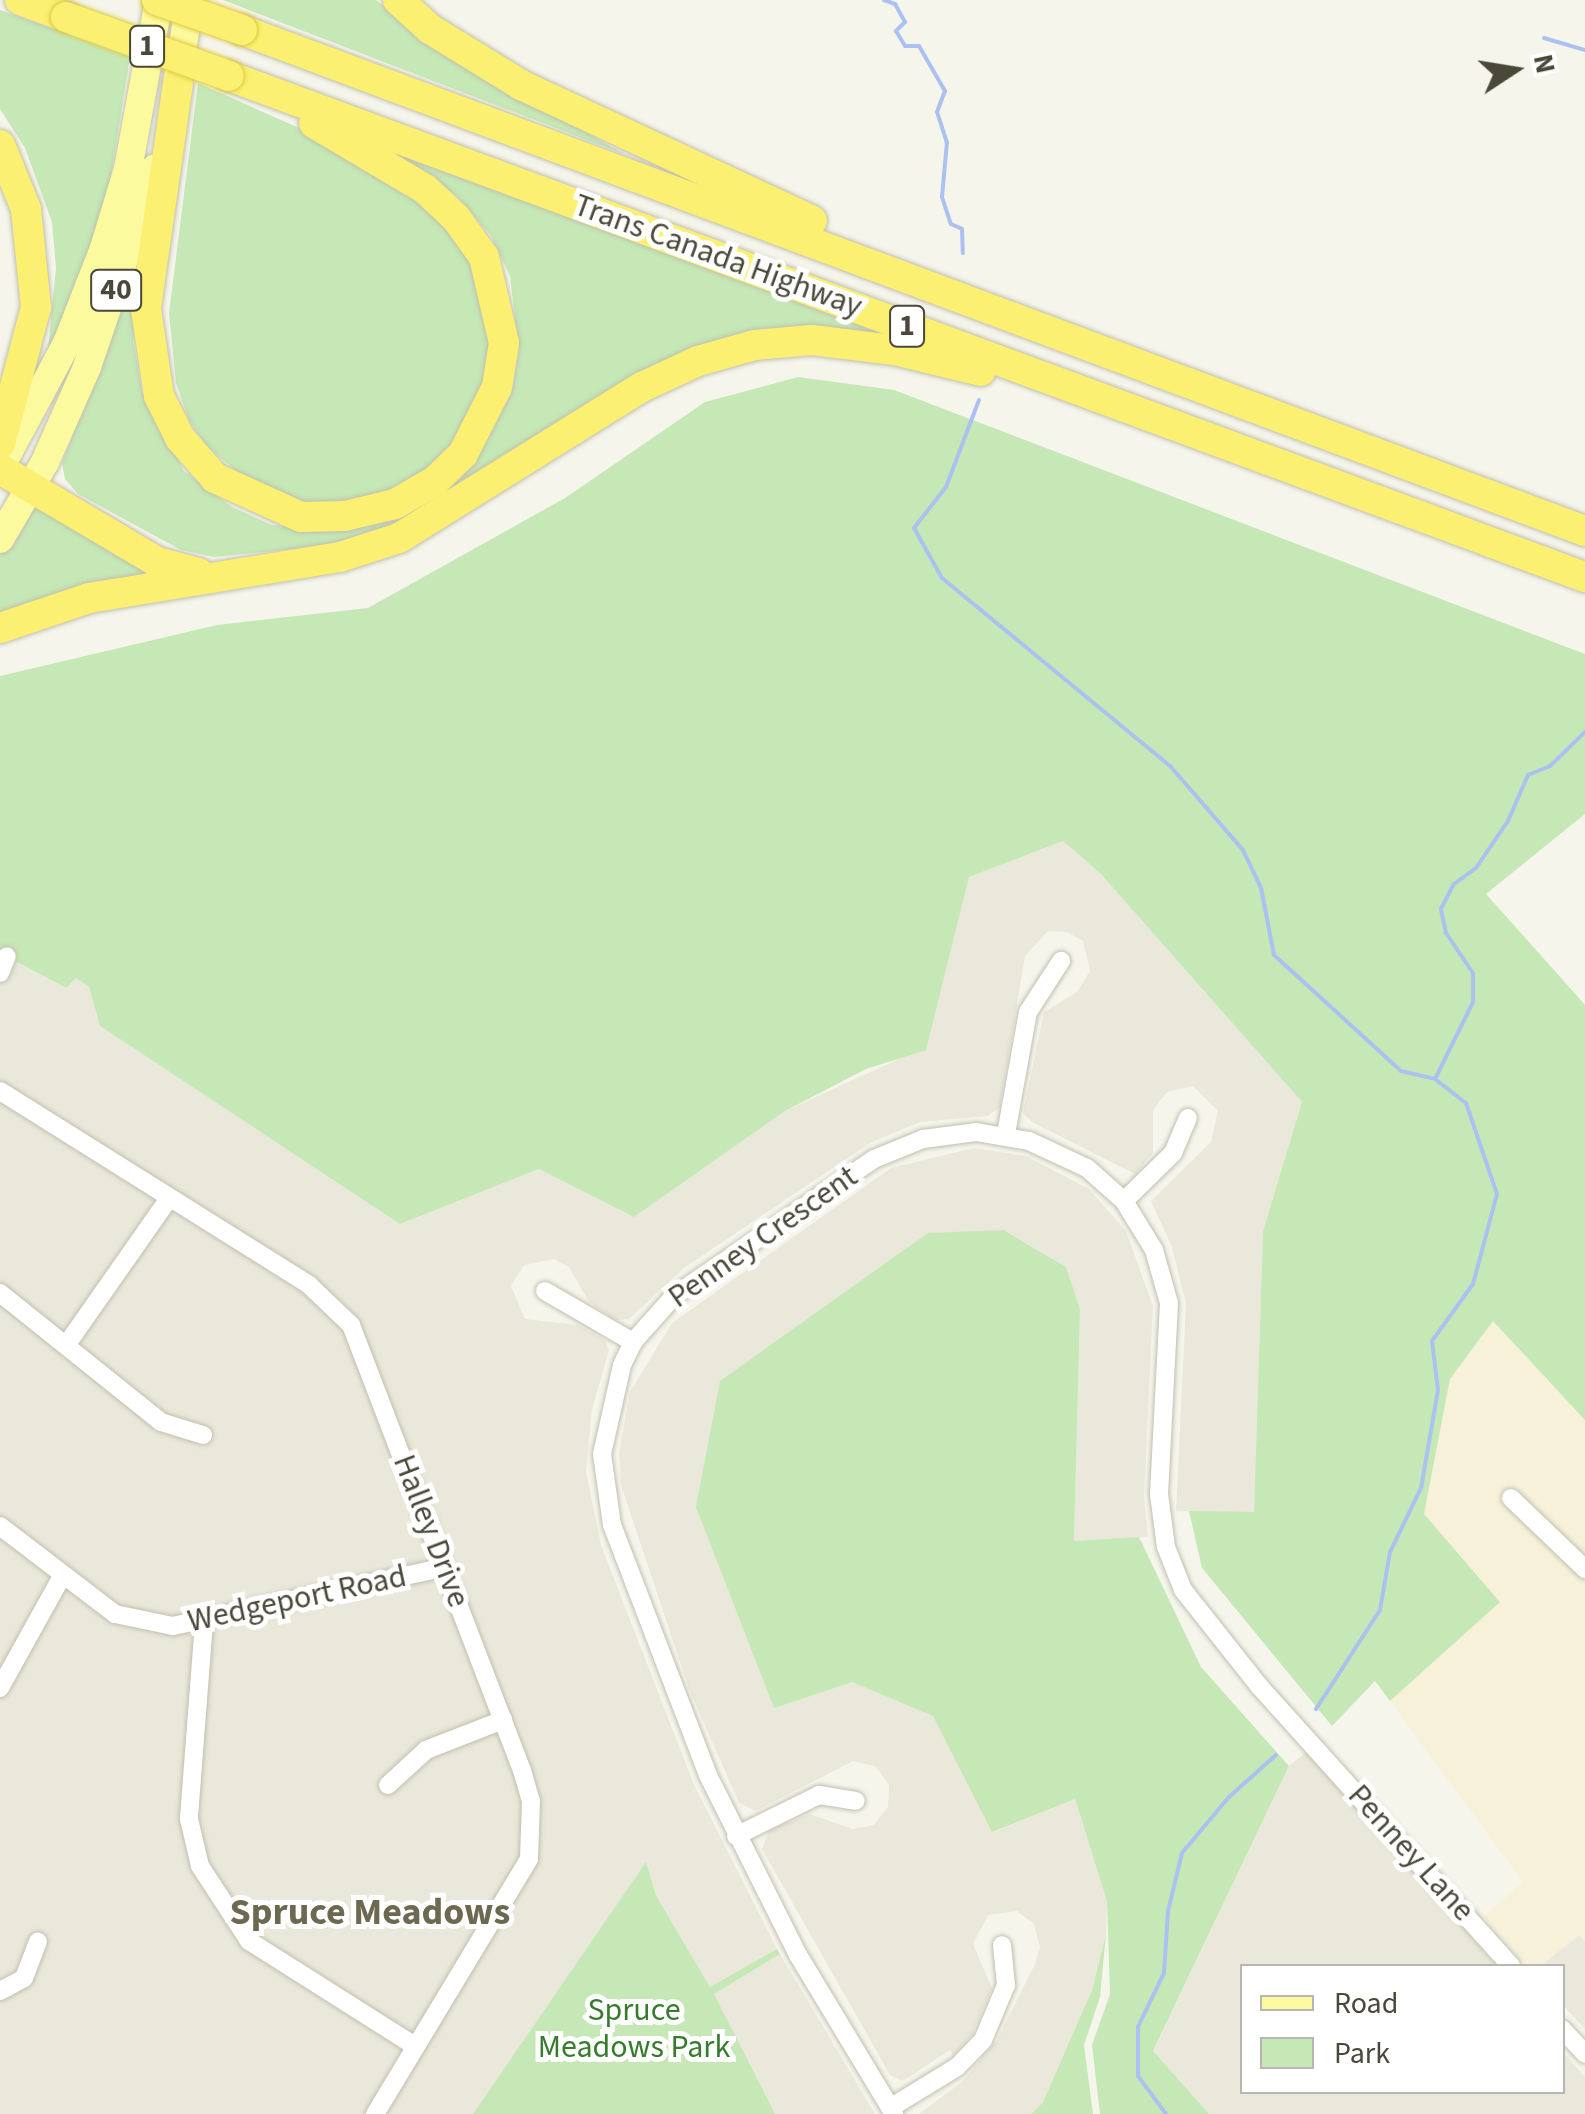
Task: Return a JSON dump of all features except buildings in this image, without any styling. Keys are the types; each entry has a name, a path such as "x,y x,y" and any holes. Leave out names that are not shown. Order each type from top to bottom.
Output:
{"highway":[{"name":"Trans Canada Highway","path":"20,0 1585,576"},
{"name":"Trans Canada Highway","path":"158,0 1585,532"},
{"path":"398,0 430,30 521,85 900,260 926,287"},
{"path":"178,83 146,309 148,354 166,410 215,478 258,503 301,517 346,516 395,504 435,482 463,454 497,387 504,342 484,257 425,189 228,76"},
{"path":"0,145 26,209 36,307 0,443"},
{"path":"0,628 88,598 340,557 398,538 642,387 698,361 756,345 812,340 894,350 1180,427"},
{"path":"0,469 182,573 245,573"}],"main road":[{"name":"40","path":"0,469 66,343 104,248 128,169 158,0"},
{"name":"40","path":"0,539 31,488 114,296 178,83 190,0"}],"street":[{"path":"1006,1134 1028,1012 1062,961"},
{"name":"Halley Drive","path":"0,1091 167,1201 309,1285 352,1326 503,1720 531,1801 529,1858 375,2114"},
{"path":"1124,1201 1173,1153 1188,1118"},
{"name":"Penney Crescent","path":"892,2111 798,1955 736,1836 666,1674 612,1525 602,1454 606,1415 633,1342 695,1279 874,1159 947,1134 1006,1134 1071,1159 1124,1201 1154,1250 1168,1303 1159,1494 1170,1558 1196,1612 1310,1741"},
{"path":"67,1344 167,1201"},
{"path":"545,1292 633,1342"},
{"path":"0,1293 161,1422 203,1434"},
{"path":"1511,1498 1585,1568"},
{"name":"Wedgeport Road","path":"0,1526 114,1614 173,1626 445,1566"},
{"path":"0,1688 62,1576"},
{"path":"204,1622 189,1802 200,1866 249,1941 414,2046"},
{"path":"388,1785 426,1750 503,1720"},
{"name":"Penney Lane","path":"1310,1741 1509,1964"},
{"path":"736,1836 819,1795 856,1801"},
{"path":"0,1991 24,1978 38,1942"},
{"path":"892,2111 957,2067 983,2040 1006,1985 1002,1945"},
{"path":"1565,2031 1585,2054"}],"shaded area":[{"path":"1063,841 1100,873 1302,1102 1263,1231 1254,1513 1176,1511 1186,1304 1172,1247 1151,1201 1211,1142 1218,1111 1193,1086 1167,1092 1153,1110 1153,1153 1135,1174 1032,1122 1023,1113 1044,1012 1077,992 1090,971 1083,941 1067,932 1048,931 1025,956 1000,1107 988,1116 920,1122 870,1143 684,1268 629,1319 616,1320 589,1302 569,1267 554,1259 524,1265 511,1286 525,1319 578,1325 605,1340 609,1350 592,1410 586,1471 601,1545 694,1785 777,1949 710,1987 656,1894 646,1863 473,2114 0,2114 0,953 65,988 76,978 89,987 100,1026 400,1224 539,1169 634,1217 785,1111 903,1057 969,877"},
{"path":"974,1148 1026,1156 1089,1189 1126,1231 1153,1306 1144,1496 1148,1537 1074,1541 1080,1310 852,1682 934,1716 993,1832 1075,1799 1107,1901 1106,1934 1092,1990 1043,2102 1031,2114 919,2114 963,2081 997,2040 1035,1964 1040,1947 1034,1924 1017,1911 988,1915 973,1944 992,1988 972,2035 953,2055 950,2050 903,2081 890,2075 762,1849 769,1830 810,1814 853,1829 874,1825 888,1807 889,1785 875,1766 853,1761 756,1811 739,1803 689,1689 621,1485 619,1452 630,1392 672,1323 891,1168"},
{"path":"1585,1255 1585,1941 1579,1935 1543,1964 1525,1964 1483,1917 1523,1882 1390,1701 1500,1602 1424,1514 1450,1379 1493,1321"},
{"path":"1306,1752 1495,1964 1240,1964 1240,2094 1565,2094 1565,2054 1585,2077 1585,2114 1209,2114 1153,2052 1289,1766"},
{"path":"1579,1935 1585,1941 1585,2029 1565,2007 1565,1964 1543,1964"},
{"path":"780,1954 875,2114 775,2114 764,2097 714,1994"}],"green space":[{"path":"223,0 376,0 432,45 626,155"},
{"path":"0,10 130,57 108,194 83,275 48,350 56,268 52,222 25,148 0,109"},
{"path":"198,83 371,160 460,234 494,308 489,374 458,437 408,488 343,505 304,503 250,483 206,445 189,420 176,383 169,313"},
{"path":"379,142 692,258 893,338 748,333 682,351 429,513 341,544 214,557 181,550 78,494 65,479 62,463 151,233 133,339 142,392 184,471 232,507 272,525 313,528 471,464 512,392 519,351 510,276 491,236 457,196"},
{"path":"798,377 894,390 1585,654 1585,814 1486,894 1585,1005 1585,1420 1493,1321 1450,1379 1424,1514 1500,1602 1390,1701 1375,1681 1332,1726 1202,1568 1189,1511 1254,1512 1263,1231 1302,1102 1100,873 1063,841 969,877 926,1050 866,1069 785,1111 634,1217 539,1169 400,1224 100,1026 89,987 76,978 66,988 0,953 0,676 217,625 368,608 565,498 705,402"},
{"path":"38,500 175,578 0,619 0,552"},
{"path":"1003,1230 1066,1267 1080,1310 1074,1541 1139,1537 1201,1667 1289,1766 1153,2051 1209,2114 1100,2114 1092,2045 1110,1994 1107,1901 1075,1799 992,1832 933,1716 852,1682 774,1708 696,1507 720,1381 928,1233"},
{"name":"Spruce Meadows Park","path":"646,1862 656,1895 710,1987 777,1949 780,1954 714,1994 775,2114 473,2114"},
{"path":"1106,1934 1100,1997 1084,2045 1093,2114 1031,2114 1043,2102 1092,1990"}],"waterway":[{"path":"884,0 895,4 905,22 896,31 905,46 919,46 945,91 937,112 947,142 942,197 951,224 962,229 963,253"},
{"path":"1544,38 1585,50"},
{"path":"979,400 946,487 914,528 942,578 1171,767 1243,850 1261,888 1274,955 1401,1071 1435,1079 1466,1103 1497,1194 1473,1284 1432,1341 1438,1390 1421,1488 1390,1552 1380,1610 1316,1709"},
{"path":"1435,1079 1473,1002 1473,973 1446,933 1441,909 1454,884 1476,868 1508,821 1528,775 1550,766 1585,732"},
{"path":"1166,2114 1138,2076 1138,2027 1164,1973 1168,1911 1182,1853 1229,1797 1276,1755"}],"district":[{"name":"Spruce Meadows","path":"370,1913"}]}
